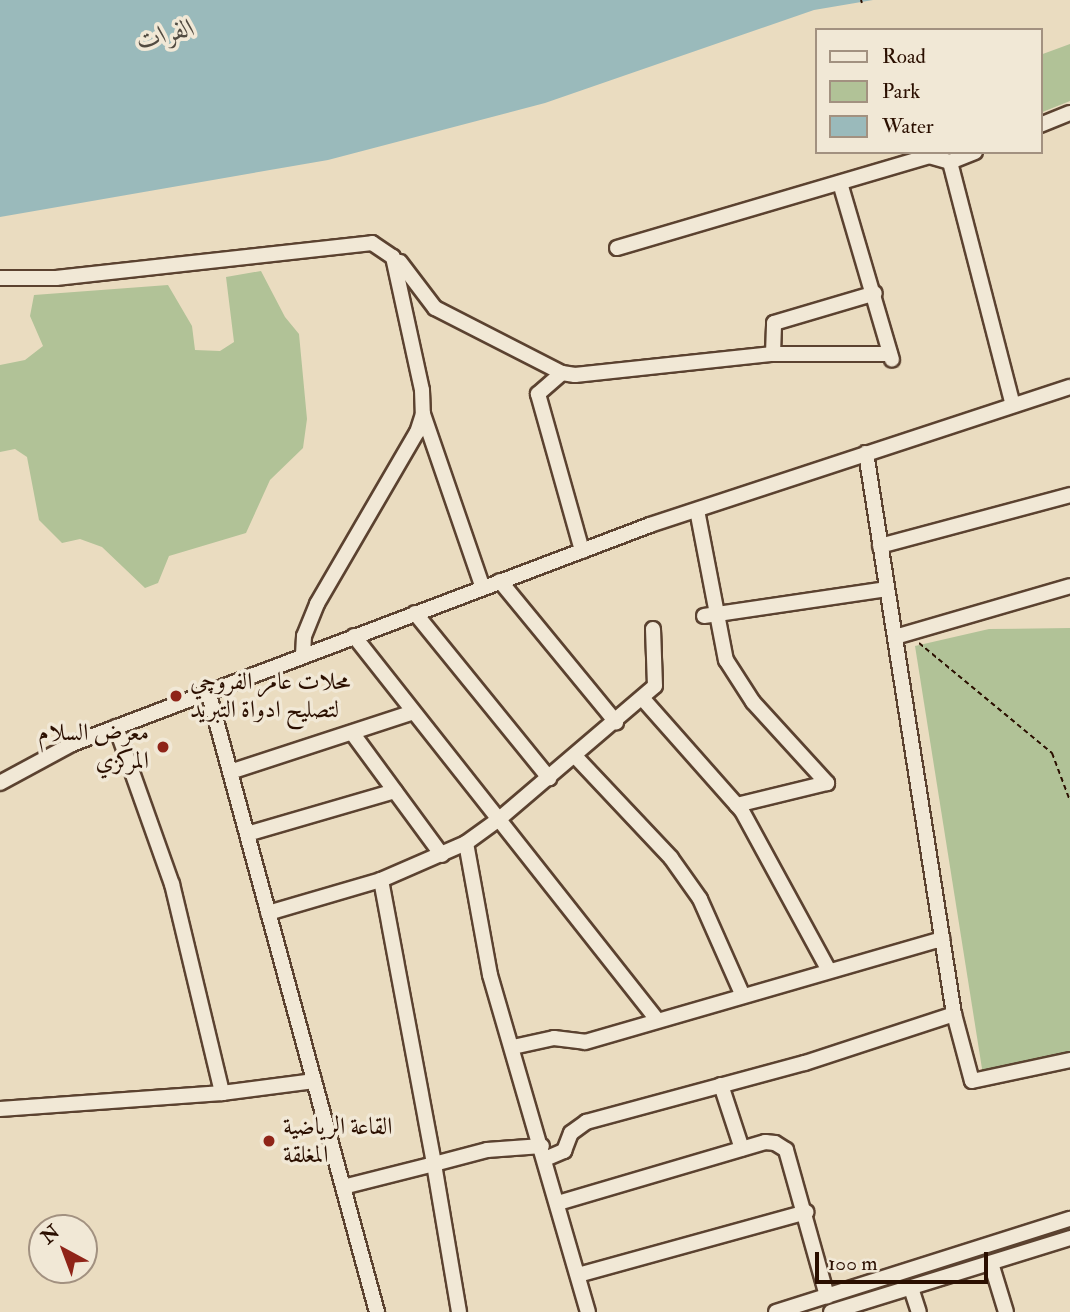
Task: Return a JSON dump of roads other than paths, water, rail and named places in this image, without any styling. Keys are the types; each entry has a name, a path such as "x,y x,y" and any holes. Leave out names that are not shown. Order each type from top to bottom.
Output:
{"street":[{"path":"1042,124 1070,113"},
{"path":"617,248 929,156 950,162 970,154"},
{"path":"950,162 1013,405"},
{"path":"0,278 56,278 372,243 393,257 435,308 562,373 773,354 891,357 875,293 840,183"},
{"path":"393,257 422,390 423,414 483,588"},
{"path":"773,354 774,323 875,293"},
{"path":"562,373 538,394 582,551"},
{"path":"0,783 72,744 500,581 697,510 1070,387"},
{"path":"303,655 304,636 317,604 417,432 423,414"},
{"path":"866,453 887,589 901,635 954,1014 972,1081 1070,1060"},
{"path":"880,546 1070,495"},
{"path":"697,510 711,615 726,660 753,702 827,783 737,805"},
{"path":"500,581 616,722"},
{"path":"901,635 1070,586"},
{"path":"711,615 887,589"},
{"path":"415,613 549,778"},
{"path":"268,913 381,880 466,843 498,820 655,686 653,629"},
{"path":"354,636 411,713 657,1020"},
{"path":"208,691 377,1312"},
{"path":"643,699 737,805 828,969"},
{"path":"230,772 411,713"},
{"path":"116,727 172,884 222,1093"},
{"path":"353,734 442,855"},
{"path":"575,756 671,858 700,899 743,996"},
{"path":"247,834 395,791"},
{"path":"466,843 490,975 544,1152 588,1312"},
{"path":"381,880 459,1312"},
{"path":"513,1047 554,1038 585,1042 828,969 942,939"},
{"path":"343,1187 486,1150 564,1151 571,1133 586,1122 805,1063 954,1014"},
{"path":"0,1109 222,1093 314,1081"},
{"path":"721,1084 742,1149"},
{"path":"558,1203 765,1142 786,1150 806,1212 827,1296"},
{"path":"578,1275 806,1212"},
{"path":"776,1312 1070,1219"},
{"path":"831,1312 1070,1238"},
{"path":"991,1263 1006,1312"},
{"path":"911,1288 919,1312"}],"water":[{"name":"الفرات","path":"0,0 873,0 814,10 545,103 328,160 0,217"}],"place":[{"name":"محلات عامر الفروچي لتصليح ادواة التبريد","path":"176,696"},
{"name":"معرض السلام المركزي","path":"163,747"},
{"name":"القاعة الرياضية المغلقة","path":"269,1141"}]}
